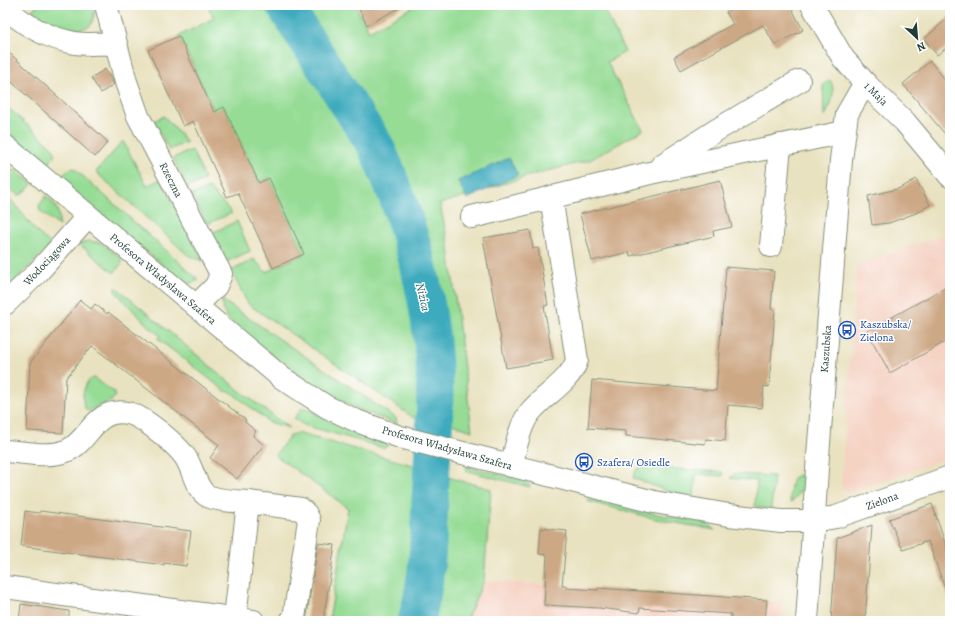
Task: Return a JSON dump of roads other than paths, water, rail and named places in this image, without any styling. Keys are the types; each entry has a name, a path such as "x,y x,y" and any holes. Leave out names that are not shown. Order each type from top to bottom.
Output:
{"street":[{"path":"5,5 12,14 40,31 74,43 115,44"},
{"name":"Rzeczna","path":"106,5 115,44 138,116 221,274 216,286 196,306"},
{"name":"1 Maja","path":"812,5 843,58 865,83 905,122 950,176"},
{"path":"650,173 715,131 800,81"},
{"name":"Kaszubska","path":"807,621 813,521 844,132 847,114 865,83"},
{"path":"715,131 718,146 730,154"},
{"path":"472,218 551,197 730,154 844,132"},
{"path":"771,246 780,145"},
{"name":"Profesora Władysława Szafera","path":"5,146 282,378 316,401 357,421 414,441 450,451 688,510 781,521 813,521"},
{"path":"511,466 524,424 530,412 570,373 577,360 551,197"},
{"name":"Wodociągowa","path":"5,304 38,272 88,216"},
{"path":"5,451 59,453 75,445 98,421 108,415 130,413 142,420 183,453 199,486 205,494 213,498 301,509 306,514 308,520 294,618 291,621"},
{"name":"Zielona","path":"813,521 836,518 950,477"},
{"path":"5,587 244,620 248,502"}],"water":[{"path":"509,158 518,175 467,199 458,181"}],"waterway":[{"name":"Nizica","path":"284,5 375,145 397,196 415,252 422,281 432,338 435,399 427,562 423,592 416,621"}],"place":[{"name":"Kaszubska/ Zielona","path":"847,330"},
{"name":"Szafera/ Osiedle","path":"584,462"}]}
